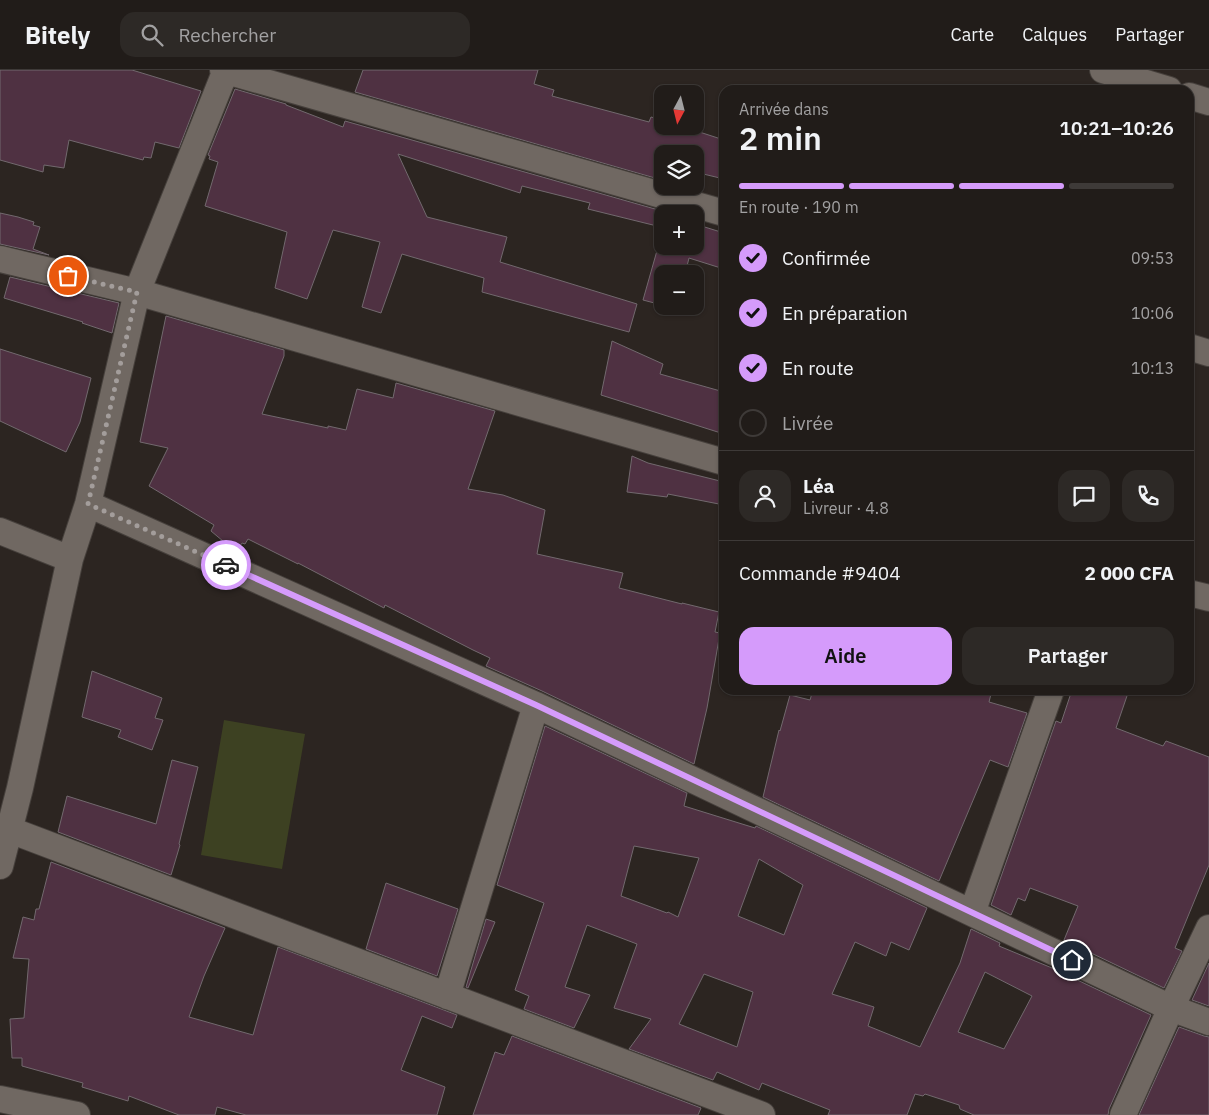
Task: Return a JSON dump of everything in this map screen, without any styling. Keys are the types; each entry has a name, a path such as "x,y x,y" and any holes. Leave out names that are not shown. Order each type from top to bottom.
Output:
{"street":[{"path":"0,866 10,830 10,785 70,559 88,504 137,292 225,70 719,213"},
{"path":"1103,70 1152,85"},
{"path":"1194,98 1209,102"},
{"path":"0,259 137,292 719,461"},
{"path":"1194,348 1209,353"},
{"path":"88,504 536,705 1171,1008 1209,1022"},
{"path":"0,531 70,559"},
{"path":"1194,594 1209,598"},
{"path":"972,913 1049,695"},
{"path":"447,996 536,705"},
{"path":"10,830 762,1115"},
{"path":"1123,1115 1209,928"},
{"path":"0,1099 77,1115"}],"green space":[{"path":"224,720 305,734 282,869 201,855"}],"building":[{"path":"0,70 132,70 201,91 179,148 155,142 151,158 144,157 143,160 69,140 64,168 44,165 43,172 0,160"},
{"path":"363,70 538,70 534,84 554,90 552,96 649,122 651,117 654,118 654,135 704,135 704,133 719,138 719,178 704,174 704,145 654,145 654,178 355,92"},
{"path":"235,89 286,104 343,127 345,121 654,209 654,225 588,209 590,203 522,186 520,193 398,154 427,217 507,237 500,262 637,304 629,332 482,292 484,278 402,254 381,313 362,307 380,242 333,230 307,299 275,288 287,232 205,206 218,162 209,159 210,156 208,155"},
{"path":"0,213 34,222 33,225 40,227 33,249 49,255 0,244"},
{"path":"704,227 719,231 719,267 689,258 687,265 654,265 654,303 643,300 656,255 704,255"},
{"path":"10,277 119,303 112,333 83,322 4,298"},
{"path":"166,316 284,350 284,356 262,414 346,430 357,389 393,398 396,383 495,411 468,489 503,495 545,510 537,554 623,573 619,588 719,612 715,632 719,633 719,639 707,708 694,764 486,666 490,658 385,605 384,608 248,539 245,544 242,543 236,552 211,531 214,525 149,486 168,448 140,442"},
{"path":"612,341 663,364 660,374 719,391 719,432 601,395"},
{"path":"0,349 91,378 80,422 66,452 0,421"},
{"path":"632,456 648,463 719,481 719,504 668,494 667,497 627,492"},
{"path":"92,671 162,698 155,718 163,720 152,750 118,737 121,730 82,717"},
{"path":"790,695 810,700 812,695 991,695 989,702 1027,713 1008,767 990,760 939,881 763,797 779,730"},
{"path":"1070,695 1127,695 1116,728 1163,746 1166,741 1209,757 1209,865 1175,948 1182,951 1164,988 1064,940 1078,906 1030,888 1025,901 1018,898 1011,915 991,905 1056,721 1061,723"},
{"path":"545,726 687,793 684,806 755,828 756,826 927,908 909,950 891,942 886,956 855,942 832,994 874,1007 868,1026 920,1047 960,963 971,929 1000,943 999,946 1052,968 1151,1015 1108,1115 974,1115 960,1109 959,1105 925,1094 923,1096 915,1094 907,1115 828,1115 830,1110 762,1083 759,1090 717,1072 713,1080 629,1049 651,1019 614,1008 637,944 587,925 565,987 590,995 574,1028 524,1009 529,996 515,990 544,903 497,885","holes":["634,846 699,858 678,917 621,896","759,859 803,885 784,935 738,916","985,972 1032,996 1004,1049 958,1032","704,974 753,992 737,1047 679,1024"]},
{"path":"172,760 198,767 171,875 58,832 67,796 156,824"},
{"path":"51,862 225,928 189,1017 253,1035 278,947 457,1015 452,1028 422,1016 401,1070 445,1087 437,1115 246,1115 217,1107 215,1115 179,1115 129,1096 128,1101 82,1087 83,1083 22,1066 22,1058 12,1058 10,1019 24,1018 29,959 13,958 23,917 34,920 36,909 39,909"},
{"path":"386,883 458,909 437,976 366,949"},
{"path":"486,919 495,922 468,988 466,987"},
{"path":"1209,963 1209,1006 1192,1000"},
{"path":"1179,1027 1209,1037 1209,1115 1139,1115"},
{"path":"512,1036 701,1108 698,1115 473,1115 495,1052 504,1055"}],"way so far":[{"path":"68,276 137,292 88,504 226,565"}],"route":[{"path":"226,565 536,705 1072,960"}]}
